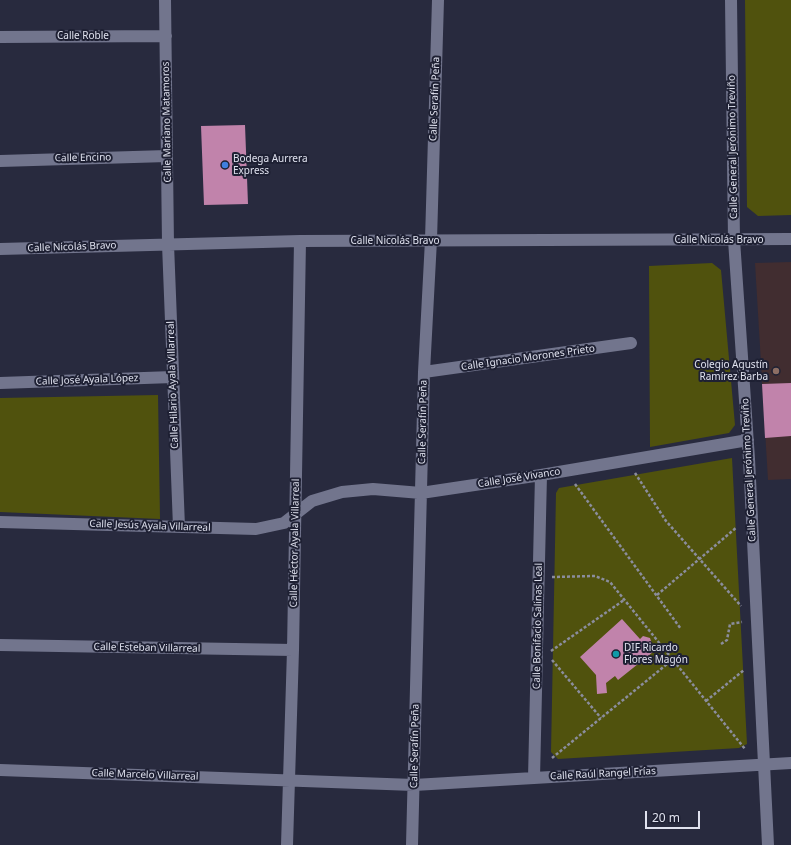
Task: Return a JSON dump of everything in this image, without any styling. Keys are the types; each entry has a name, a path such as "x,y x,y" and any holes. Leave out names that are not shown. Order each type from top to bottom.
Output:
{"street":[{"name":"Calle Mariano Matamoros","path":"165,0 168,244"},
{"name":"Calle Serafín Peña","path":"412,845 424,372 431,240 438,0"},
{"name":"Calle General Jerónimo Treviño","path":"731,0 734,240 748,440 768,845"},
{"name":"Calle Roble","path":"0,37 166,36"},
{"name":"Calle Encino","path":"0,161 167,156"},
{"name":"Calle Nicolás Bravo","path":"0,249 300,241 791,239"},
{"name":"Calle Héctor Ayala Villarreal","path":"287,845 290,781 296,515 300,241"},
{"name":"Calle Hilario Ayala Villarreal","path":"168,244 179,527"},
{"name":"Calle Ignacio Morones Prieto","path":"424,372 631,343"},
{"name":"Calle José Ayala López","path":"0,383 173,377"},
{"name":"Calle José Vivanco","path":"296,515 312,501 342,492 373,489 421,493 541,475 748,440"},
{"name":"Calle Bonifacio Salinas Leal","path":"534,778 541,475"},
{"name":"Calle Jesús Ayala Villarreal","path":"0,522 256,529 284,524 296,515"},
{"name":"Calle Esteban Villarreal","path":"0,645 293,650"},
{"name":"Calle Raúl Rangel Frías","path":"414,785 791,763"},
{"name":"Calle Marcelo Villarreal","path":"0,770 414,785"}],"path":[{"path":"635,473 666,521 741,606"},
{"path":"574,482 681,629"},
{"path":"657,595 737,527"},
{"path":"552,577 598,576 610,582 706,702 745,748"},
{"path":"551,651 624,600"},
{"path":"722,644 727,640 730,624 742,622"},
{"path":"551,658 601,718"},
{"path":"552,758 672,660"},
{"path":"706,702 744,670"}],"shaded area":[{"path":"745,0 791,0 791,215 758,216 747,207"},
{"name":"Colegio Agustín Ramírez Barba","path":"791,262 791,479 768,480 755,263"},
{"path":"712,263 721,270 735,425 729,433 650,447 649,266"},
{"path":"158,395 160,519 0,512 0,398"},
{"path":"732,458 747,744 739,748 558,759 551,752 556,493 559,488"}],"building":[{"name":"Bodega Aurrera Express","path":"245,125 248,204 204,205 201,126"},
{"path":"791,383 791,436 765,438 762,384"},
{"name":"DIF Ricardo Flores Magón","path":"622,619 640,639 643,636 650,638 652,644 649,648 653,652 618,680 615,676 606,683 607,693 597,694 596,675 580,657"}],"place":[{"name":"Bodega Aurrera Express","path":"225,165"},
{"name":"Colegio Agustín Ramírez Barba","path":"776,371"},
{"name":"DIF Ricardo Flores Magón","path":"616,654"}]}
